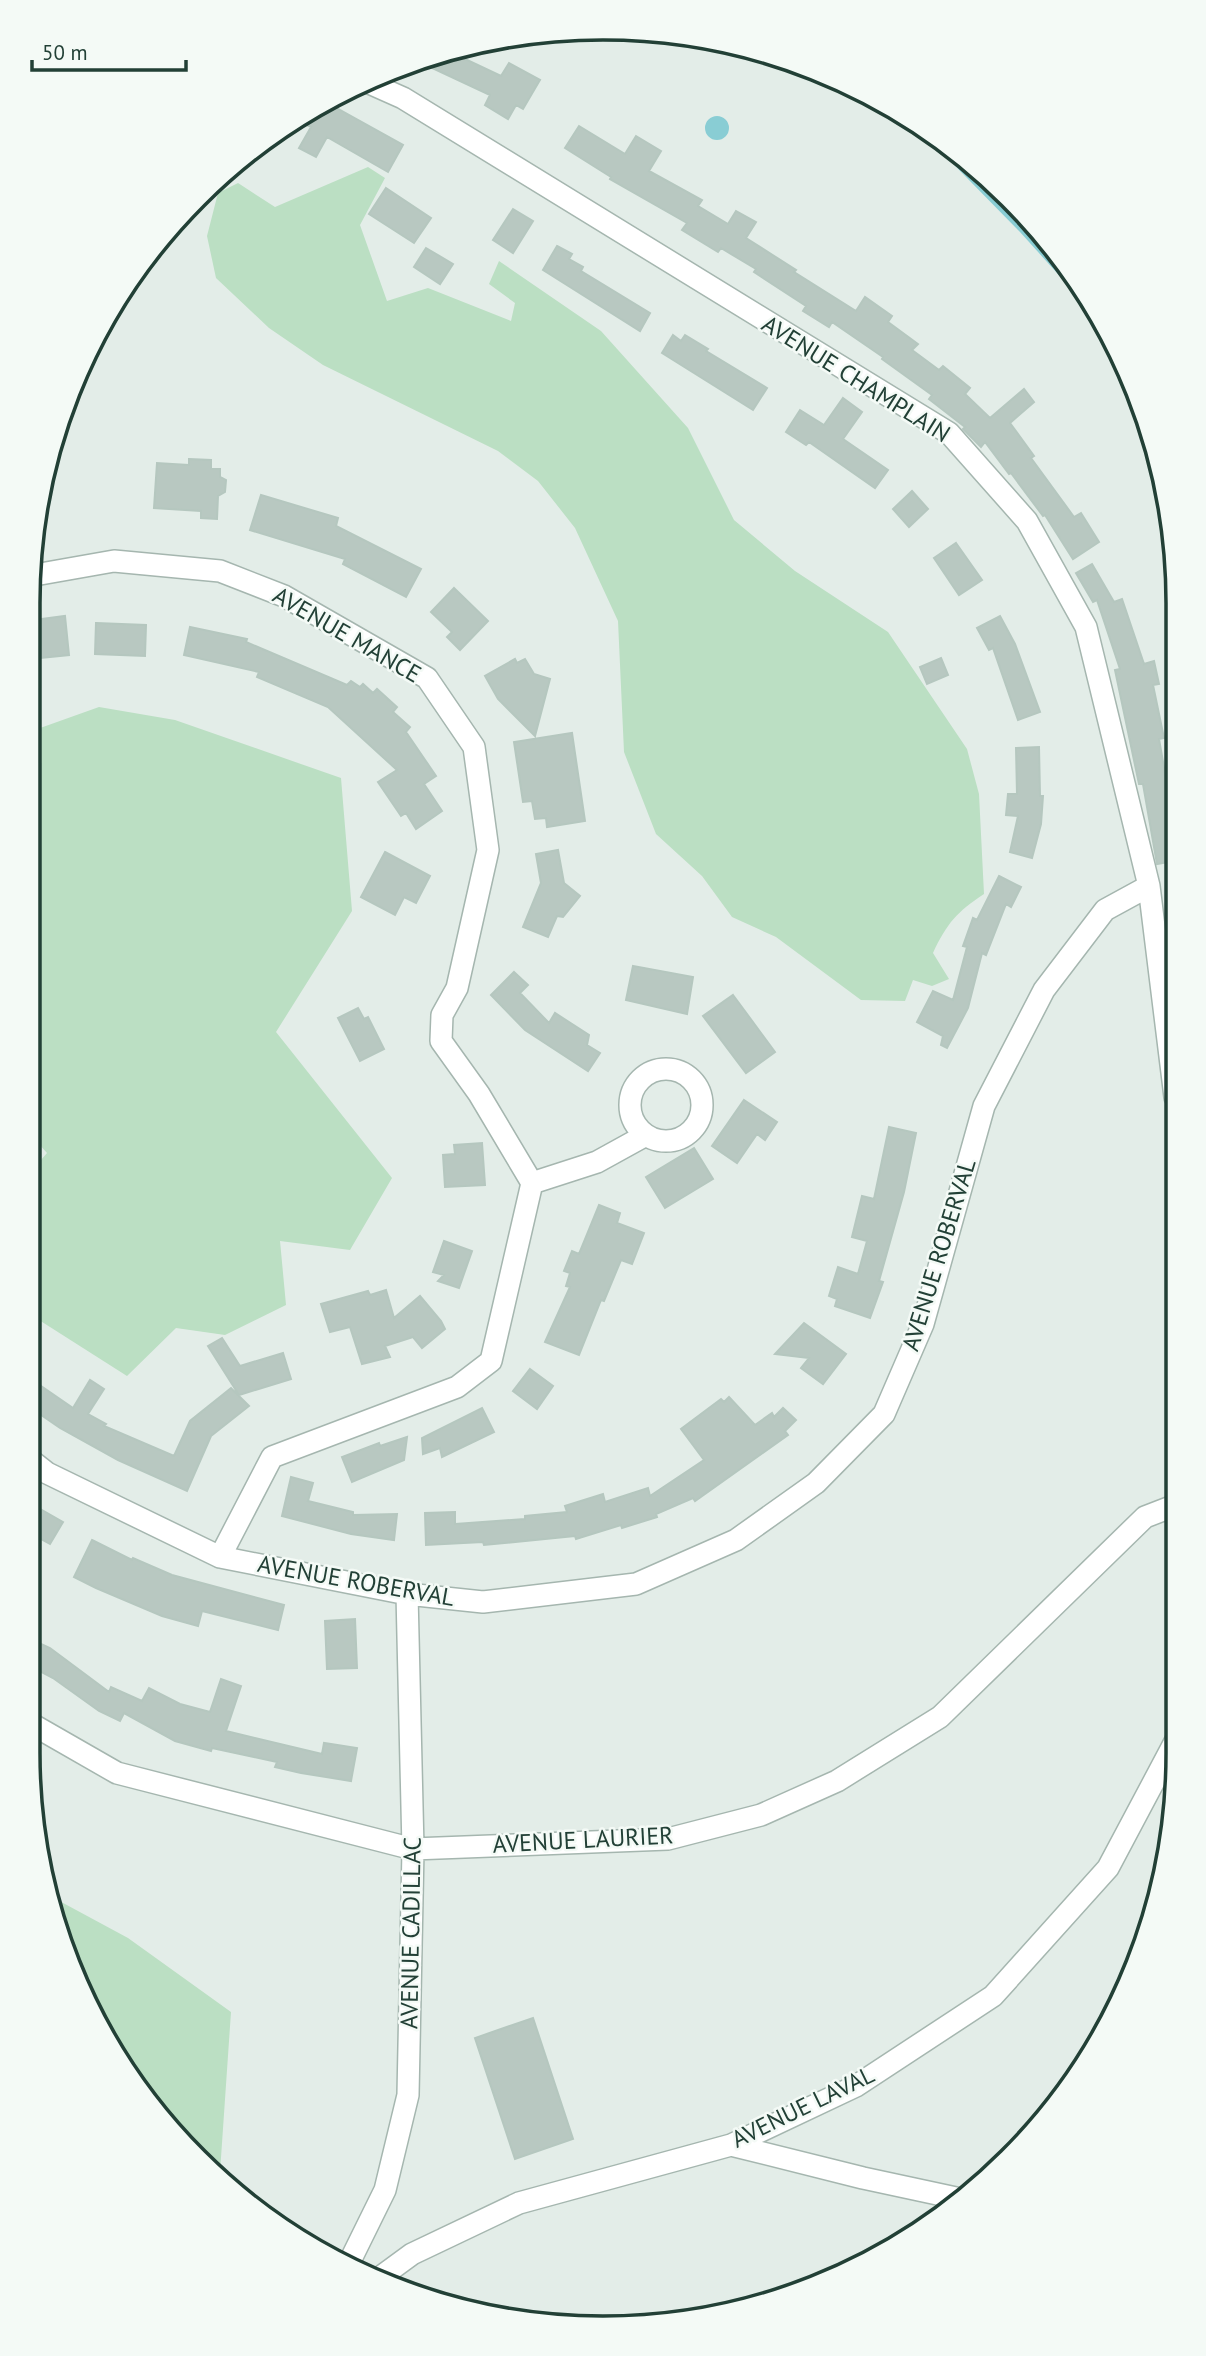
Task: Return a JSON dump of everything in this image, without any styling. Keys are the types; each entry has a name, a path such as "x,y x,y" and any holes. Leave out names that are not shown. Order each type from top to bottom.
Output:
{"street":[{"name":"AVENUE CHAMPLAIN","path":"379,87 403,98 949,433 1027,520 1086,627 1149,886 1166,1024"},
{"name":"AVENUE MANCE","path":"41,574 114,561 220,570 284,596 427,678 474,747 488,850 457,988 442,1015 441,1041 479,1094 532,1183"},
{"name":"AVENUE ROBERVAL","path":"40,1467 220,1557 407,1594 483,1602 636,1584 736,1540 816,1483 884,1414 923,1324 984,1106 1044,990 1105,910 1149,886"},
{"path":"220,1557 272,1457 457,1387 491,1360 532,1183 597,1162 646,1135"},
{"name":"AVENUE LAURIER","path":"40,1729 117,1773 412,1849 668,1839 761,1815 837,1782 940,1717 1145,1517 1166,1509"},
{"name":"AVENUE CADILLAC","path":"352,2257 385,2190 408,2095 412,1849 407,1594"},
{"name":"AVENUE LAVAL","path":"387,2272 412,2254 519,2203 731,2145 856,2086 993,1996 1108,1868 1166,1759"},
{"path":"731,2145 949,2197"}],"green space":[{"path":"368,167 385,178 360,225 387,301 428,288 511,321 515,303 489,284 499,261 601,331 688,428 734,520 795,571 888,632 967,749 979,794 984,894 954,919 933,953 949,979 932,986 913,980 905,1001 861,1000 776,937 732,917 702,876 656,834 624,752 618,621 575,528 538,481 498,451 323,365 269,328 216,278 207,236 218,193 238,183 275,207"},
{"path":"99,707 175,720 341,778 352,911 276,1032 392,1178 350,1250 280,1241 286,1305 225,1335 176,1328 127,1376 40,1321 40,1161 47,1153 40,1145 40,728"},
{"path":"60,1901 128,1938 231,2012 220,2165 180,2124 135,2066 98,2002"}],"water":[{"path":"717,116 725,120 729,128 725,136 717,140 709,136 705,128 709,120"},
{"path":"948,159 1001,205 1065,282"}],"building":[{"path":"462,58 501,76 509,63 540,80 523,109 516,105 508,119 485,105 490,95 431,67"},
{"path":"336,108 403,145 388,172 327,137 316,157 299,148 311,127 307,125"},
{"path":"579,126 625,154 636,136 661,151 649,171 702,200 698,206 728,224 736,211 756,222 746,238 856,311 865,297 892,316 888,322 918,344 912,350 939,370 943,366 970,388 965,394 990,418 1024,389 1034,402 1010,423 1034,456 1031,458 1074,517 1081,513 1099,542 1073,559 1045,515 1043,516 985,442 981,447 963,429 965,427 929,399 932,395 832,322 829,327 803,311 806,306 754,272 756,269 721,248 718,252 682,230 687,223 610,179 611,177 565,148"},
{"path":"386,188 431,218 414,243 369,214"},
{"path":"513,209 533,221 513,253 493,240"},
{"path":"557,246 572,254 569,259 583,267 581,271 650,313 640,331 543,270"},
{"path":"426,248 453,264 440,284 414,267"},
{"path":"673,335 681,341 685,335 767,388 753,410 662,353"},
{"path":"843,398 862,412 843,439 888,470 875,488 809,442 806,445 786,432 800,410 824,425"},
{"path":"189,459 211,460 211,469 220,469 220,477 226,480 225,492 218,496 217,519 201,518 201,511 154,508 157,463 189,465"},
{"path":"912,491 928,509 909,527 893,509"},
{"path":"261,495 338,518 336,526 421,569 406,597 343,564 345,559 250,530"},
{"path":"956,543 982,580 959,595 934,558"},
{"path":"1092,564 1114,602 1122,599 1144,664 1154,661 1159,684 1153,685 1164,738 1159,739 1166,779 1166,862 1157,864 1143,784 1139,784 1115,670 1120,669 1097,600 1093,602 1076,573"},
{"path":"454,588 488,621 460,650 447,637 452,632 431,612"},
{"path":"65,616 69,655 41,658 40,619"},
{"path":"1000,616 1015,644 1040,712 1018,720 993,648 989,650 977,628"},
{"path":"96,623 146,625 145,656 95,654"},
{"path":"190,627 247,639 246,642 347,685 351,681 360,687 363,684 373,693 377,689 397,707 393,712 410,727 406,732 436,776 424,784 442,811 416,829 406,813 401,816 378,782 397,770 328,707 257,677 259,672 184,655"},
{"path":"941,658 948,675 927,684 920,667"},
{"path":"515,659 517,663 525,659 534,674 550,679 535,736 498,699 485,676"},
{"path":"572,733 585,821 547,827 546,818 535,819 532,801 523,802 514,742"},
{"path":"1039,747 1040,796 1043,796 1041,824 1032,858 1010,852 1018,816 1006,815 1008,794 1017,794 1016,748"},
{"path":"558,850 564,883 580,896 563,917 557,916 548,937 523,927 541,883 536,854"},
{"path":"385,852 430,876 416,903 404,897 395,915 361,897"},
{"path":"999,876 1021,887 1011,907 1006,904 986,955 982,953 968,1008 947,1048 941,1045 943,1036 917,1022 933,991 953,1000 967,947 963,946 973,918 977,920"},
{"path":"633,966 693,977 687,1014 626,1000"},
{"path":"514,972 528,985 520,993 549,1023 555,1013 589,1035 587,1045 600,1053 588,1071 525,1030 491,995"},
{"path":"733,995 775,1052 746,1073 703,1016"},
{"path":"358,1008 364,1019 368,1017 384,1049 360,1061 338,1018"},
{"path":"744,1100 777,1122 765,1140 757,1134 737,1163 712,1146"},
{"path":"889,1127 916,1133 904,1192 879,1281 883,1282 870,1318 835,1306 837,1299 829,1296 838,1267 858,1274 867,1241 852,1237 862,1196 874,1199"},
{"path":"482,1143 485,1185 445,1187 443,1155 455,1154 454,1145"},
{"path":"694,1148 713,1179 665,1208 646,1177"},
{"path":"599,1205 620,1213 617,1223 644,1233 632,1264 621,1260 604,1301 601,1300 579,1355 545,1342 570,1287 566,1286 570,1273 564,1271 572,1251 579,1254"},
{"path":"444,1241 472,1251 459,1288 438,1281 444,1275 433,1272"},
{"path":"386,1290 394,1318 420,1296 445,1329 422,1348 413,1337 385,1346 390,1357 362,1364 350,1327 330,1332 321,1304 368,1291 370,1295"},
{"path":"804,1323 846,1354 823,1384 801,1368 809,1358 775,1354"},
{"path":"222,1338 240,1366 283,1353 291,1379 239,1395 208,1346"},
{"path":"530,1369 553,1386 537,1409 513,1391"},
{"path":"90,1380 104,1389 88,1414 106,1424 104,1426 174,1456 190,1421 231,1388 249,1406 211,1436 187,1491 118,1460 40,1414 40,1385 73,1408"},
{"path":"729,1397 755,1425 772,1413 774,1417 783,1408 796,1420 785,1431 788,1435 695,1501 693,1498 656,1514 657,1517 576,1539 575,1536 484,1545 483,1542 426,1545 425,1513 455,1512 455,1524 525,1519 525,1516 567,1512 565,1506 603,1494 605,1502 648,1488 650,1496 704,1460 681,1429 721,1399 724,1402"},
{"path":"482,1408 494,1432 442,1457 440,1448 423,1454 422,1438"},
{"path":"407,1437 404,1460 352,1482 342,1457 379,1443 380,1446"},
{"path":"291,1477 313,1483 308,1501 353,1512 353,1515 397,1514 394,1540 351,1534 282,1516"},
{"path":"40,1509 63,1522 50,1544 40,1539"},
{"path":"92,1540 132,1560 133,1558 172,1575 284,1605 278,1630 202,1611 198,1626 162,1616 96,1588 74,1577"},
{"path":"355,1619 357,1668 327,1669 325,1621"},
{"path":"40,1643 109,1692 111,1687 142,1701 149,1688 180,1704 210,1712 221,1679 241,1686 226,1731 322,1754 324,1743 357,1748 351,1781 301,1773 275,1767 277,1762 212,1748 211,1751 175,1741 124,1713 120,1721 99,1711 40,1671"},
{"path":"533,2018 573,2139 515,2159 475,2038"}]}
